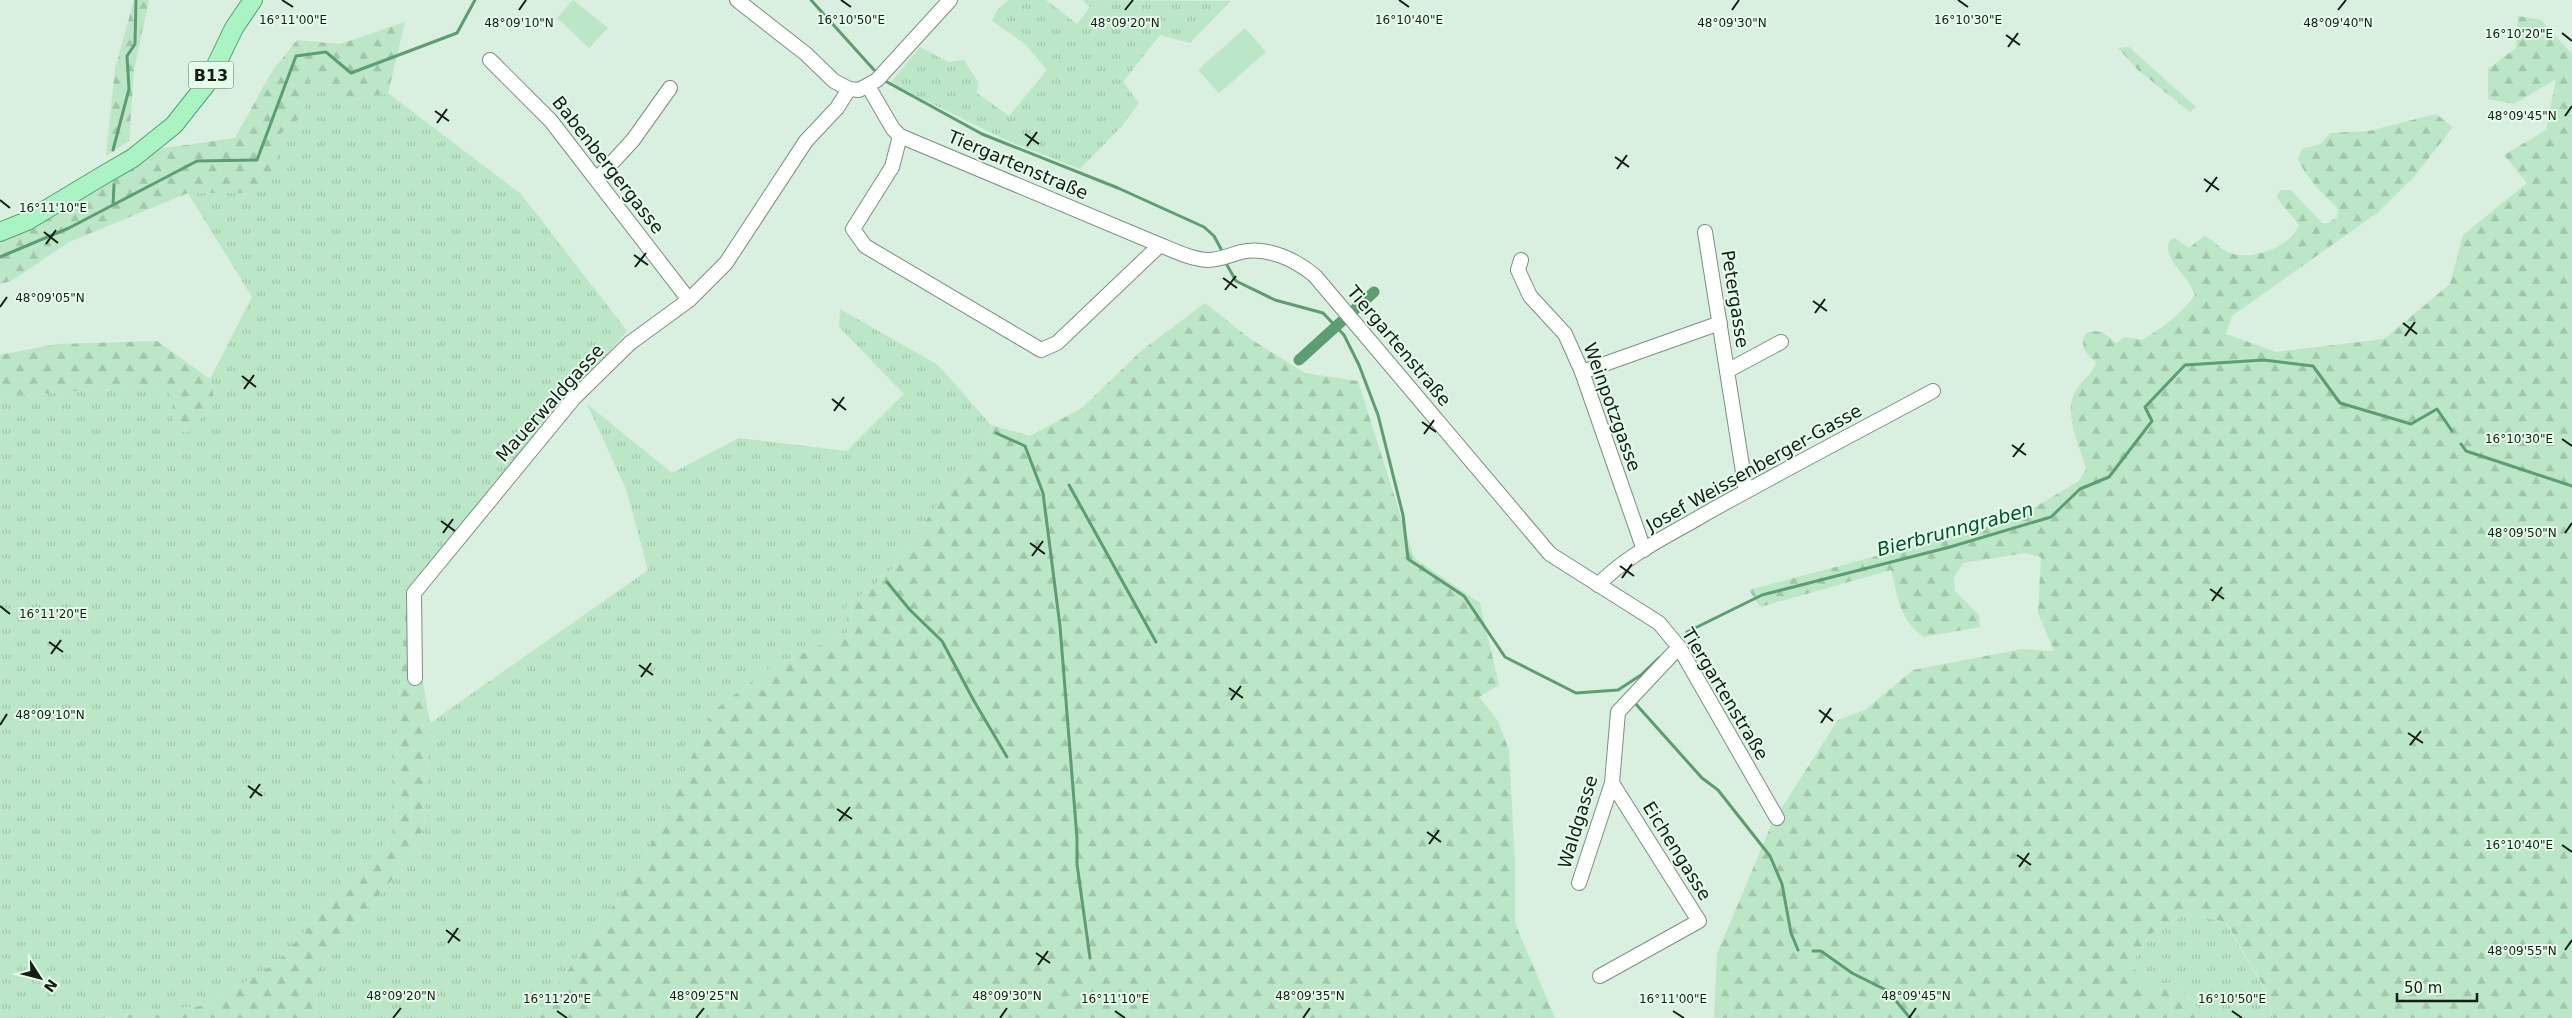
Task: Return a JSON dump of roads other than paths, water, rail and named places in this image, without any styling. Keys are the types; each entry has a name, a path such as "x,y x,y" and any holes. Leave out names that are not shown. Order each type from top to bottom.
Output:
{"main road":[{"name":"B13","path":"0,232 27,221 117,167 174,125 197,99 217,65 234,28 253,0"}],"street":[{"path":"736,0 806,54 834,81 849,89 859,90 877,80 950,0"},
{"name":"Babenbergergasse","path":"490,60 551,121 689,300"},
{"path":"868,86 893,128 900,136 892,167 853,229 865,246 1041,350 1057,343 1160,245"},
{"path":"597,179 633,140 670,88"},
{"name":"Mauerwaldgasse","path":"415,678 414,593 574,398 630,343 689,300 726,263 761,213 801,149 838,108 849,89"},
{"name":"Tiergartenstraße","path":"900,136 1190,257 1207,260 1244,252 1281,255 1300,263 1316,276 1550,554 1659,623 1679,647 1777,818"},
{"name":"Petergasse","path":"1704,232 1746,491"},
{"name":"Weinpotzgasse","path":"1521,260 1518,270 1530,296 1565,334 1582,372 1644,550"},
{"path":"1582,372 1720,323"},
{"name":"Petergasse","path":"1727,371 1781,342"},
{"name":"Josef Weissenberger-Gasse","path":"1598,585 1613,570 1644,550 1746,491 1933,391"},
{"name":"Waldgasse","path":"1579,883 1612,783 1618,712 1679,647"},
{"name":"Eichengasse","path":"1600,976 1699,921 1612,783"}],"waterway":[{"path":"113,150 129,89 127,56 135,44 136,0"},
{"path":"0,257 69,228 197,161 257,160 296,56 326,52 351,73 457,33 475,0"},
{"path":"811,0 875,71"},
{"path":"887,82 982,134 1118,188 1204,227 1214,236 1221,249"},
{"path":"113,205 114,185"},
{"name":"Bierbrunngraben","path":"1227,265 1236,281 1275,300 1323,313 1344,335 1359,365 1378,415 1403,515 1408,559 1464,596 1505,657 1576,693 1618,690 1641,675 1660,657"},
{"name":"Bierbrunngraben","path":"1299,360 1374,292"},
{"name":"Bierbrunngraben","path":"1687,632 1762,595 1950,547 2051,517 2080,489 2109,477 2152,421 2145,407 2185,365 2264,360 2313,366 2340,403 2411,424 2437,409 2452,431"},
{"path":"996,433 1025,446 1043,493 1060,626 1077,838 1077,864 1090,958"},
{"name":"Bierbrunngraben","path":"2461,444 2466,451 2572,486"},
{"path":"1069,485 1156,642"},
{"path":"887,582 910,610 942,641 1007,757"},
{"path":"1634,702 1702,778 1718,790 1770,856 1782,884 1791,933 1798,950"},
{"path":"1813,951 1821,951 1852,973 1888,991 1910,1018"}]}
